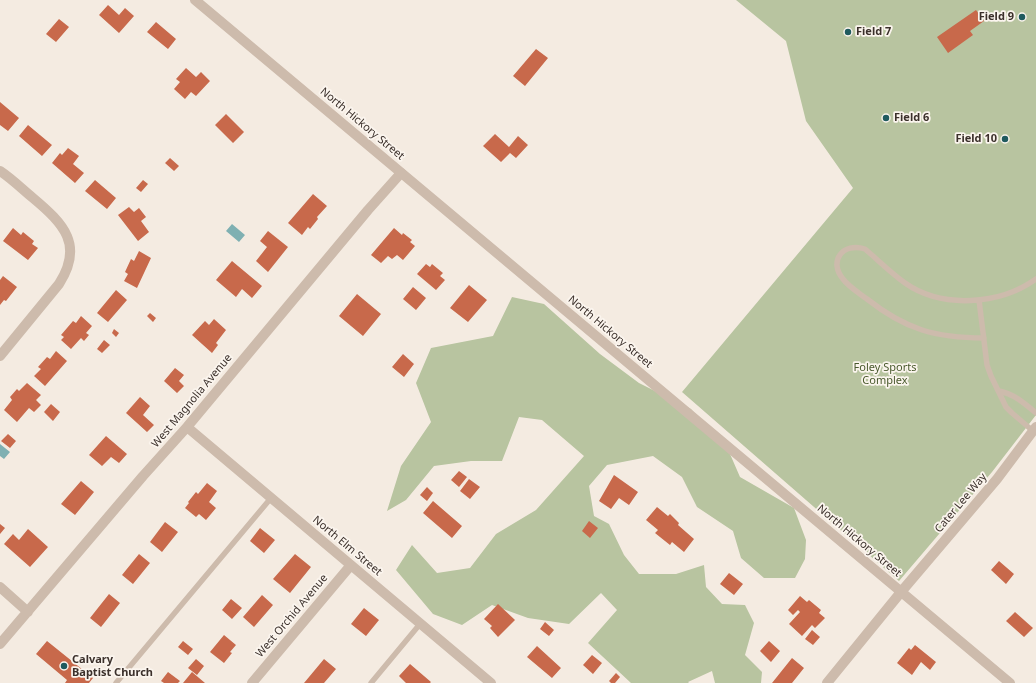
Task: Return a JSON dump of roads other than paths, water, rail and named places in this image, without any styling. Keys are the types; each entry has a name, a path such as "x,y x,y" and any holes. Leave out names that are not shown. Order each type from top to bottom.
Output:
{"street":[{"name":"North Hickory Street","path":"196,0 1010,683"},
{"path":"0,171 54,216 68,239 71,251 70,264 59,284 0,356"},
{"name":"West Magnolia Avenue","path":"0,644 143,476 187,427 368,210 401,173"},
{"name":"North Elm Street","path":"187,427 351,565 485,681"},
{"name":"Cater Lee Way","path":"827,683 901,592 997,479 1035,429"},
{"name":"West Orchid Avenue","path":"252,683 351,565"},
{"path":"0,587 28,612"}],"lane":[{"path":"984,338 959,338 940,335 906,325 890,317 843,280 837,270 837,260 841,252 857,246 865,249 906,284 933,296 967,301 994,298 1012,293 1028,286 1036,280"},
{"path":"979,300 987,365 1006,407 1035,429"},
{"path":"999,391 1008,393 1015,397 1036,413"},
{"path":"116,683 271,498"},
{"path":"371,683 420,624"}],"water":[{"path":"232,224 245,235 239,242 226,231"},
{"path":"0,444 10,452 4,459 0,456"}],"place":[{"name":"Field 9","path":"1022,17"},
{"name":"Field 7","path":"848,32"},
{"name":"Field 6","path":"886,118"},
{"name":"Field 10","path":"1005,139"},
{"name":"Calvary Baptist Church","path":"64,666"}],"park label":[{"name":"Foley Sports Complex","path":"885,374"}]}
